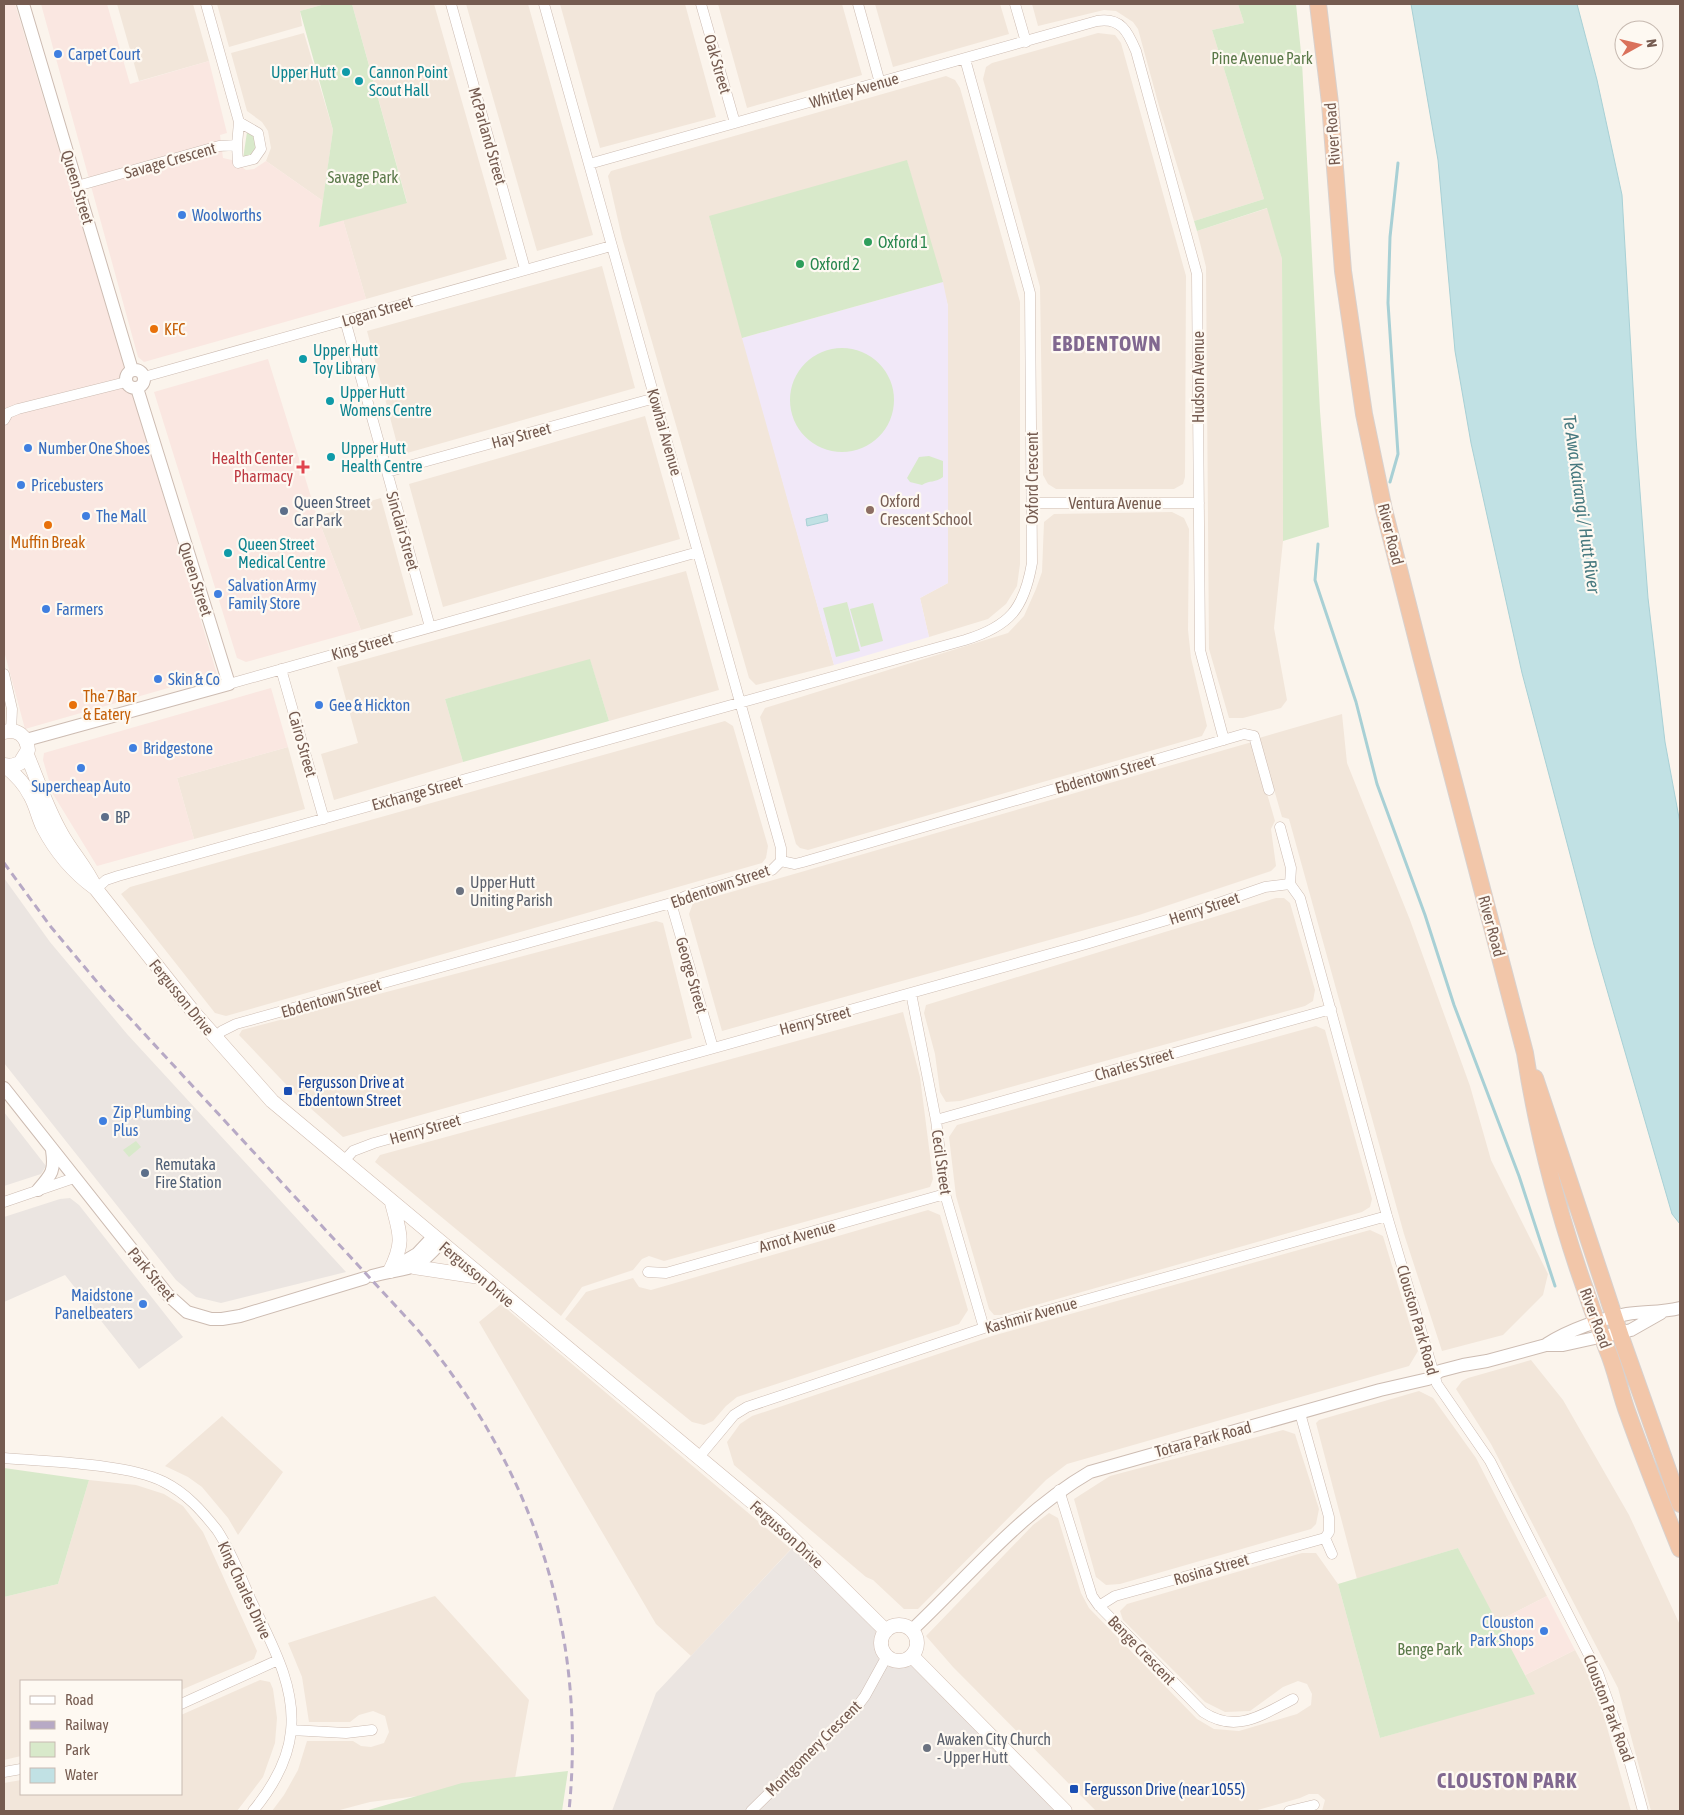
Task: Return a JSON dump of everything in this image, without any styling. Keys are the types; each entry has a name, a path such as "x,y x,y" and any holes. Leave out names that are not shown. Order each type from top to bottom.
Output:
{"highway":[{"name":"River Road","path":"1318,4 1330,103 1343,271 1364,414 1384,510 1525,1053 1534,1111 1599,1330 1627,1412 1680,1549"},
{"name":"River Road","path":"1525,1053 1545,1103 1617,1325 1680,1504"}],"main road":[{"path":"7,731 20,733 26,740"},
{"name":"Fergusson Drive","path":"26,740 27,755 52,817 76,857 89,872 96,889"},
{"path":"5,765 16,765 27,755"},
{"name":"Fergusson Drive","path":"5,765 30,794 44,828 60,854 80,877 96,889 215,1037 272,1101 436,1240 775,1520 886,1631"},
{"path":"392,1203 401,1236 399,1252 393,1270"},
{"path":"414,1267 481,1277"},
{"path":"899,1625 912,1630 917,1640 916,1651 912,1656 900,1661 887,1656 882,1648 886,1631 899,1625"},
{"path":"912,1656 1064,1811"}],"street":[{"name":"Queen Street","path":"23,4 77,186 129,376"},
{"name":"Savage Crescent","path":"77,186 218,146 237,145 239,122 206,4"},
{"name":"McParland Street","path":"451,4 525,269"},
{"name":"Kowhai Avenue","path":"544,4 781,848 781,860"},
{"name":"Oak Street","path":"701,4 735,123"},
{"path":"858,4 880,83"},
{"path":"1015,4 1026,42"},
{"name":"Whitley Avenue","path":"589,164 1096,21 1110,20 1120,24"},
{"name":"Hudson Avenue","path":"1120,24 1128,32 1136,51 1197,274 1200,650 1224,740"},
{"name":"Oxford Crescent","path":"740,702 995,630 1015,611 1028,582 1032,562 1030,292 965,59"},
{"path":"237,145 238,163 254,159 261,149 258,133 239,122"},
{"name":"Logan Street","path":"144,376 611,246"},
{"name":"Sinclair Street","path":"345,320 430,627"},
{"path":"4,420 8,413 18,409 140,372 144,376 142,385 132,388 129,376"},
{"name":"Queen Street","path":"137,388 229,684"},
{"name":"Hay Street","path":"387,472 655,398"},
{"name":"Ventura Avenue","path":"1032,503 1199,503"},
{"name":"King Street","path":"26,740 698,552"},
{"name":"Cairo Street","path":"281,669 324,818"},
{"path":"4,674 12,709 7,731"},
{"name":"Exchange Street","path":"96,889 106,880 118,876 740,702"},
{"name":"Ebdentown Street","path":"215,1037 236,1024 671,903 686,896 772,870 781,860 795,864 803,862 1244,734 1254,736 1269,790"},
{"name":"Clouston Park Road","path":"1280,827 1291,868 1290,884 1300,898 1387,1216 1437,1384 1490,1460 1598,1673 1629,1760 1643,1811"},
{"name":"Henry Street","path":"343,1162 354,1151 374,1144 911,994 1159,922 1265,887 1290,884"},
{"name":"George Street","path":"671,903 713,1048"},
{"name":"Cecil Street","path":"911,994 936,1120 945,1194 984,1328"},
{"name":"Charles Street","path":"936,1120 1331,1009"},
{"name":"Park Street","path":"4,1088 168,1295 186,1312 211,1319 240,1316 393,1270 404,1271 414,1267"},
{"path":"38,1190 52,1172 54,1166 52,1150"},
{"path":"4,1202 74,1178"},
{"name":"Arnot Avenue","path":"648,1272 666,1273 945,1194"},
{"name":"Kashmir Avenue","path":"699,1458 734,1415 747,1406 984,1328 1387,1216"},
{"path":"414,1267 430,1255 436,1240"},
{"name":"Park Street","path":"393,1270 436,1240"},
{"name":"Totara Park Road","path":"912,1630 1035,1509 1059,1490 1090,1472 1428,1379 1463,1365 1486,1362 1546,1345 1561,1335 1599,1330 1617,1325 1631,1330 1661,1313 1680,1308"},
{"path":"1300,1413 1329,1517 1329,1532 1325,1538 1332,1554"},
{"name":"King Charles Drive","path":"4,1458 134,1472 157,1479 184,1493 202,1512 230,1551 278,1660 288,1691 291,1730 282,1766 269,1792 253,1811"},
{"name":"Benge Crescent","path":"1059,1490 1088,1586 1099,1606 1193,1703 1214,1720 1225,1722 1245,1721 1293,1699"},
{"name":"Rosina Street","path":"1099,1606 1115,1596 1325,1538"},
{"name":"Montgomery Crescent","path":"750,1811 856,1708 865,1696 887,1656"},
{"path":"182,1704 278,1660"},
{"path":"291,1730 346,1733 372,1730"},
{"path":"4,1772 20,1769"},
{"path":"1289,1811 1314,1805"}],"shaded area":[{"path":"4,4 15,4 217,674 25,729 4,651"},
{"path":"41,4 107,4 130,84 209,61 227,133 220,135 223,158 232,160 246,170 254,169 266,161 323,201 319,227 343,220 366,299 144,362 138,357"},
{"path":"117,4 193,4 209,61 139,81"},
{"path":"217,4 325,4 300,11 302,26 229,47"},
{"path":"352,4 434,4 507,259 366,299 343,220 407,202"},
{"path":"466,4 528,4 593,235 537,251"},
{"path":"560,4 685,4 716,117 600,148"},
{"path":"718,4 842,4 862,75 747,108"},
{"path":"875,4 1000,4 1009,34 893,67"},
{"path":"1032,4 1238,4 1244,23 1212,30 1264,199 1194,221 1138,29 1133,22 1116,11 1104,10 1038,26"},
{"path":"304,33 333,130 323,201 266,161 271,148 268,131 262,122 247,111 231,53"},
{"path":"1098,33 1115,35 1121,43 1186,276 1185,477 1183,484 1174,489 1056,489 1048,484 1043,475 1040,287 983,79 986,67 992,63"},
{"path":"946,76 955,80 960,88 1020,302 1020,564 1017,586 1006,604 988,619 929,637 920,598 948,583 948,306 907,161 710,220 834,665 756,685 749,678 622,238 608,176 611,171"},
{"path":"1268,208 1282,259 1283,541 1274,628 1287,700 1281,708 1243,718 1229,718 1209,649 1206,267 1197,231"},
{"path":"602,266 635,388 400,455 367,331"},
{"name":"Oxford Crescent School","path":"943,282 948,306 948,583 920,598 929,637 834,665 742,338"},
{"path":"268,359 317,516 361,630 246,662 237,658 154,392"},
{"path":"645,416 680,539 443,607 409,484"},
{"path":"381,498 413,615 361,630 317,516"},
{"path":"1172,512 1184,518 1189,529 1188,630 1191,658 1207,726 1202,736 808,850 800,848 796,844 760,717 765,708 1008,633 1024,616 1036,589 1042,572 1044,522 1054,514"},
{"path":"686,571 719,690 609,721 590,660 445,699 463,762 334,800 321,754 358,743 337,667"},
{"path":"271,688 288,747 177,778 194,839 97,866 53,794 43,760 44,753"},
{"path":"1342,714 1347,763 1410,920 1470,1086 1491,1160 1548,1274 1543,1295 1503,1335 1442,1351 1404,1234 1289,819 1282,817 1259,738"},
{"path":"725,721 733,726 768,846 766,858 762,863 226,1016 215,1013 121,894 130,887"},
{"path":"1252,742 1275,821 1271,829 1276,866 1271,871 1139,915 722,1031 689,914 693,903"},
{"path":"288,747 305,809 194,839 177,778"},
{"path":"4,878 50,942 127,1034 346,1272 221,1303 196,1297 176,1280 4,1063"},
{"path":"1276,898 1284,898 1290,903 1315,990 1313,1001 1305,1006 960,1101 946,1102 940,1092 935,1054 924,1013 926,1005"},
{"path":"656,921 663,923 692,1038 343,1137 299,1098 239,1035 242,1030"},
{"path":"903,1012 920,1077 933,1179 930,1187 664,1261 649,1256 642,1259 633,1270 582,1287 561,1316 375,1162 380,1155"},
{"path":"1316,1026 1325,1030 1372,1199 1370,1207 1362,1212 1001,1315 994,1315 989,1309 956,1196 949,1137 957,1125"},
{"path":"4,1112 46,1166 41,1174 4,1186"},
{"path":"70,1198 79,1205 183,1337 139,1369 65,1275 4,1302 4,1217 60,1199"},
{"path":"928,1210 940,1215 968,1310 959,1324 737,1397 713,1421 704,1425 692,1422 565,1319 586,1292 633,1278 639,1287 651,1290"},
{"path":"1370,1230 1383,1236 1418,1351 1409,1366 1067,1464 1046,1480 918,1609 904,1609 873,1580 866,1577 734,1465 727,1442 740,1424 752,1416 992,1336"},
{"path":"501,1304 791,1549 691,1656 656,1624 479,1322"},
{"path":"1531,1360 1563,1400 1629,1515 1680,1625 1680,1811 1651,1811 1618,1688 1491,1444 1456,1389 1462,1381 1468,1378"},
{"path":"1419,1391 1433,1398 1476,1458 1547,1596 1496,1622 1458,1548 1357,1579 1316,1423 1319,1420"},
{"path":"222,1416 283,1472 238,1535 228,1518 202,1487 188,1477 165,1466"},
{"path":"1283,1430 1295,1434 1319,1509 1316,1524 1311,1529 1120,1584 1106,1585 1096,1577 1074,1499 1110,1476"},
{"path":"89,1480 136,1485 164,1494 183,1506 203,1532 257,1651 254,1659 182,1690 182,1680 20,1680 20,1756 4,1760 4,1597 58,1584"},
{"path":"1049,1513 1058,1518 1081,1593 1089,1608 1197,1719 1214,1729 1239,1731 1297,1714 1311,1705 1312,1694 1307,1684 1298,1681 1283,1687 1250,1711 1225,1712 1205,1702 1123,1620 1120,1611 1127,1604 1302,1553 1316,1553 1338,1584 1380,1738 1534,1693 1525,1675 1575,1650 1596,1689 1631,1811 1322,1811 1325,1800 1318,1794 1309,1794 1254,1811 1096,1811 953,1667 926,1636 1033,1525"},
{"path":"798,1542 883,1635 881,1642 884,1653 897,1661 909,1658 1065,1811 612,1811 656,1693"},
{"path":"435,1596 529,1700 514,1784 370,1802 336,1811 272,1811 284,1795 298,1770 307,1741 353,1741 361,1746 371,1747 384,1743 389,1732 385,1716 373,1711 359,1715 350,1722 309,1722 302,1677 288,1643"},
{"path":"1547,1596 1575,1650 1525,1675 1496,1622"},
{"path":"260,1680 270,1682 273,1689 277,1718 275,1743 263,1777 237,1811 4,1811 4,1783 20,1780 20,1795 182,1795 182,1715"}],"green space":[{"name":"Savage Park","path":"325,4 352,4 407,203 319,227 333,130 300,11"},
{"name":"Pine Avenue Park","path":"1238,4 1296,4 1302,62 1320,411 1329,527 1283,541 1282,259 1267,208 1197,231 1194,221 1264,199 1212,30 1244,23"},
{"path":"247,132 258,139 255,153 243,159"},
{"path":"907,160 943,282 742,338 709,216"},
{"path":"842,348 862,352 871,356 879,363 886,371 890,380 894,400 890,420 886,429 879,437 871,444 862,448 842,452 822,448 813,444 805,437 798,429 794,420 790,400 794,380 798,371 805,363 813,356 822,352"},
{"path":"929,456 943,461 943,477 922,485 910,482 907,478 919,457"},
{"path":"847,602 860,651 836,657 823,608"},
{"path":"873,603 883,641 861,647 850,609"},
{"path":"590,659 609,721 463,762 445,699"},
{"path":"136,1141 141,1147 129,1157 123,1150"},
{"path":"4,1468 89,1480 58,1584 4,1597"},
{"name":"Benge Park","path":"1458,1548 1535,1694 1380,1738 1338,1584"},
{"path":"568,1771 562,1811 365,1811 462,1783"}],"water":[{"name":"Te Awa Kairangi / Hutt River","path":"1411,4 1577,4 1597,80 1622,195 1636,438 1648,598 1665,742 1680,823 1680,1224 1672,1214 1594,945 1522,673 1471,443 1455,351 1438,160"},
{"path":"827,514 828,521 807,526 806,519"}],"waterway":[{"path":"1390,482 1398,454 1388,303 1390,237 1398,163"},
{"path":"1318,544 1315,580 1356,702 1377,784 1425,915 1454,1005 1519,1176 1555,1286"}],"railway":[{"path":"4,863 51,927 103,989 417,1329 458,1382 492,1438 521,1495 543,1554 559,1616 569,1679 572,1744 569,1811"}],"place":[{"name":"Carpet Court","path":"58,54"},
{"name":"Upper Hutt","path":"346,72"},
{"name":"Cannon Point Scout Hall","path":"359,81"},
{"name":"Woolworths","path":"182,215"},
{"name":"Oxford 1","path":"868,242"},
{"name":"Oxford 2","path":"800,264"},
{"name":"KFC","path":"154,329"},
{"name":"Upper Hutt Toy Library","path":"303,359"},
{"name":"Upper Hutt Womens Centre","path":"330,401"},
{"name":"Number One Shoes","path":"28,448"},
{"name":"Upper Hutt Health Centre","path":"331,457"},
{"name":"Health Center Pharmacy","path":"303,467"},
{"name":"Pricebusters","path":"21,485"},
{"name":"Oxford Crescent School","path":"870,510"},
{"name":"Queen Street Car Park","path":"284,511"},
{"name":"The Mall","path":"86,516"},
{"name":"Muffin Break","path":"48,525"},
{"name":"Queen Street Medical Centre","path":"228,553"},
{"name":"Salvation Army Family Store","path":"218,594"},
{"name":"Farmers","path":"46,609"},
{"name":"Skin & Co","path":"158,679"},
{"name":"The 7 Bar & Eatery","path":"73,705"},
{"name":"Gee & Hickton","path":"319,705"},
{"name":"Bridgestone","path":"133,748"},
{"name":"Supercheap Auto","path":"81,768"},
{"name":"BP","path":"105,817"},
{"name":"Upper Hutt Uniting Parish","path":"460,891"},
{"name":"Fergusson Drive at Ebdentown Street","path":"288,1091"},
{"name":"Zip Plumbing Plus","path":"103,1121"},
{"name":"Remutaka Fire Station","path":"145,1173"},
{"name":"Maidstone Panelbeaters","path":"143,1304"},
{"name":"Clouston Park Shops","path":"1544,1631"},
{"name":"Awaken City Church - Upper Hutt","path":"927,1748"},
{"name":"Fergusson Drive (near 1055)","path":"1074,1789"}],"district":[{"name":"EBDENTOWN","path":"1107,343"},
{"name":"CLOUSTON PARK","path":"1507,1780"}]}
